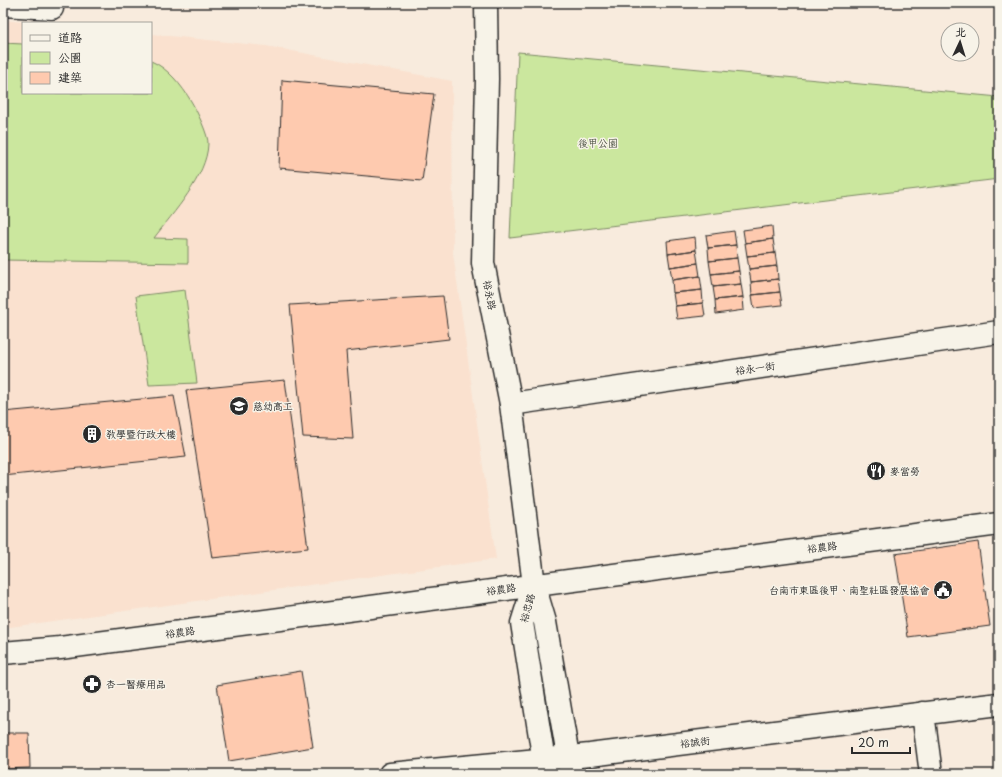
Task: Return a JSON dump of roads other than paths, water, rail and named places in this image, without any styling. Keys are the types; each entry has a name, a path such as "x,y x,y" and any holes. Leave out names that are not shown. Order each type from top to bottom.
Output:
{"street":[{"name":"裕永路","path":"486,3 487,79 483,263 511,404 534,585"},
{"path":"3,5 52,8"},
{"name":"裕永一街","path":"511,404 999,332"},
{"name":"裕農路","path":"3,653 68,646 999,524"},
{"name":"裕忠路","path":"534,585 545,622 569,765"},
{"name":"裕忠路","path":"534,585 522,625 545,766"},
{"name":"裕誠街","path":"390,774 569,765 590,755 999,704"},
{"path":"923,713 930,774"}],"place":[{"name":"慈幼高工","path":"239,406"},
{"name":"教學暨行政大樓","path":"92,434"},
{"name":"麥當勞","path":"876,471"},
{"name":"台南市東區後甲、南聖社區發展協會","path":"943,590"},
{"name":"杏一醫療用品","path":"92,684"}],"park label":[{"name":"後甲公園","path":"598,143"}]}
